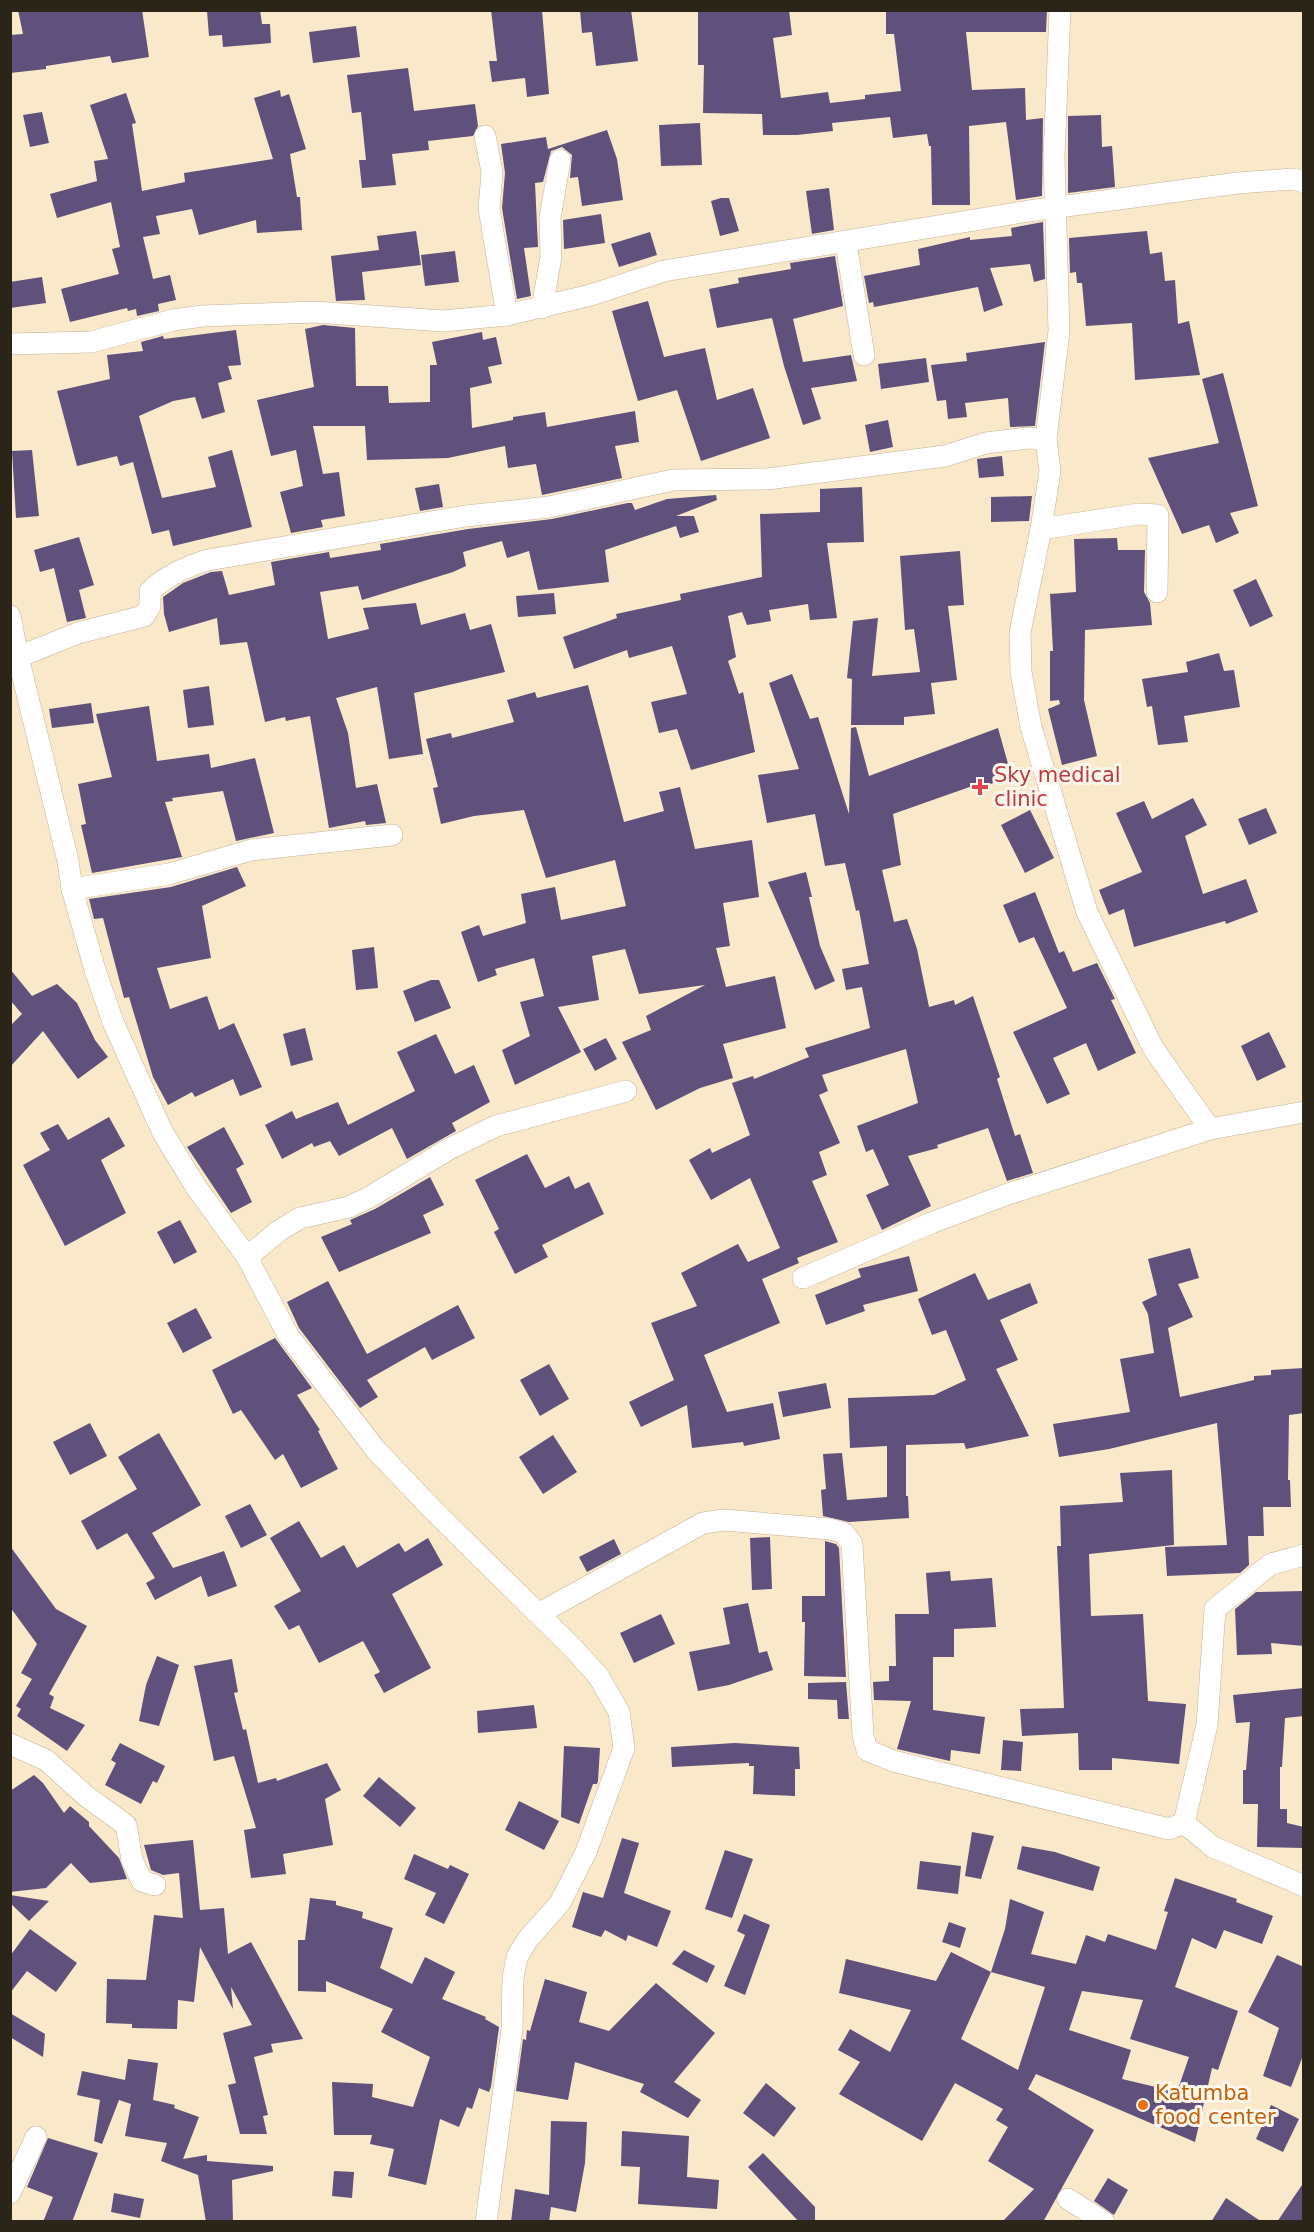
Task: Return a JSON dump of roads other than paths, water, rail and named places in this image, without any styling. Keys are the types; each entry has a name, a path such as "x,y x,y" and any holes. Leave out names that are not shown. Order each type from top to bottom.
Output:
{"street":[{"path":"1060,10 1054,157 1059,331 1046,439 1050,471 1020,633 1021,672 1031,727 1087,912 1154,1048 1210,1129"},
{"path":"485,136 492,172 489,209 507,315"},
{"path":"542,308 551,257 550,218 560,159"},
{"path":"10,344 91,342 172,320 204,316 315,312 443,321 507,315 591,295 664,271 846,243 933,226 1238,183 1293,179 1304,182"},
{"path":"846,243 864,355"},
{"path":"18,657 78,633 144,616 150,606 150,591 166,577 180,568 208,560 466,516 549,507 673,480 767,479 945,456 986,443 1028,438 1046,439"},
{"path":"1041,528 1138,514 1158,515 1156,592"},
{"path":"10,616 18,657 69,861 72,889 95,970 113,1022 162,1131 196,1187 247,1257 288,1335 375,1449 475,1552 540,1613 598,1677 619,1712 624,1748 586,1852 560,1903 528,1939 517,1957 513,1977 512,2029 486,2222"},
{"path":"72,889 169,874 251,850 392,834"},
{"path":"247,1257 280,1230 300,1218 349,1207 449,1149 496,1126 626,1091"},
{"path":"803,1278 931,1223 1008,1194 1210,1129 1304,1112"},
{"path":"540,1613 703,1523 724,1520 830,1529 844,1533 852,1544 862,1735 867,1750 893,1761 1169,1829 1184,1823"},
{"path":"1184,1823 1207,1725 1215,1609 1271,1564 1304,1556"},
{"path":"10,1744 46,1761 86,1796 126,1825 132,1860 142,1881 155,1885"},
{"path":"1184,1823 1213,1847 1304,1886"},
{"path":"10,2193 36,2137"},
{"path":"1068,2199 1104,2222"}],"place":[{"name":"Sky medical clinic","path":"980,787"},
{"name":"Katumba food center","path":"1143,2105"}]}
